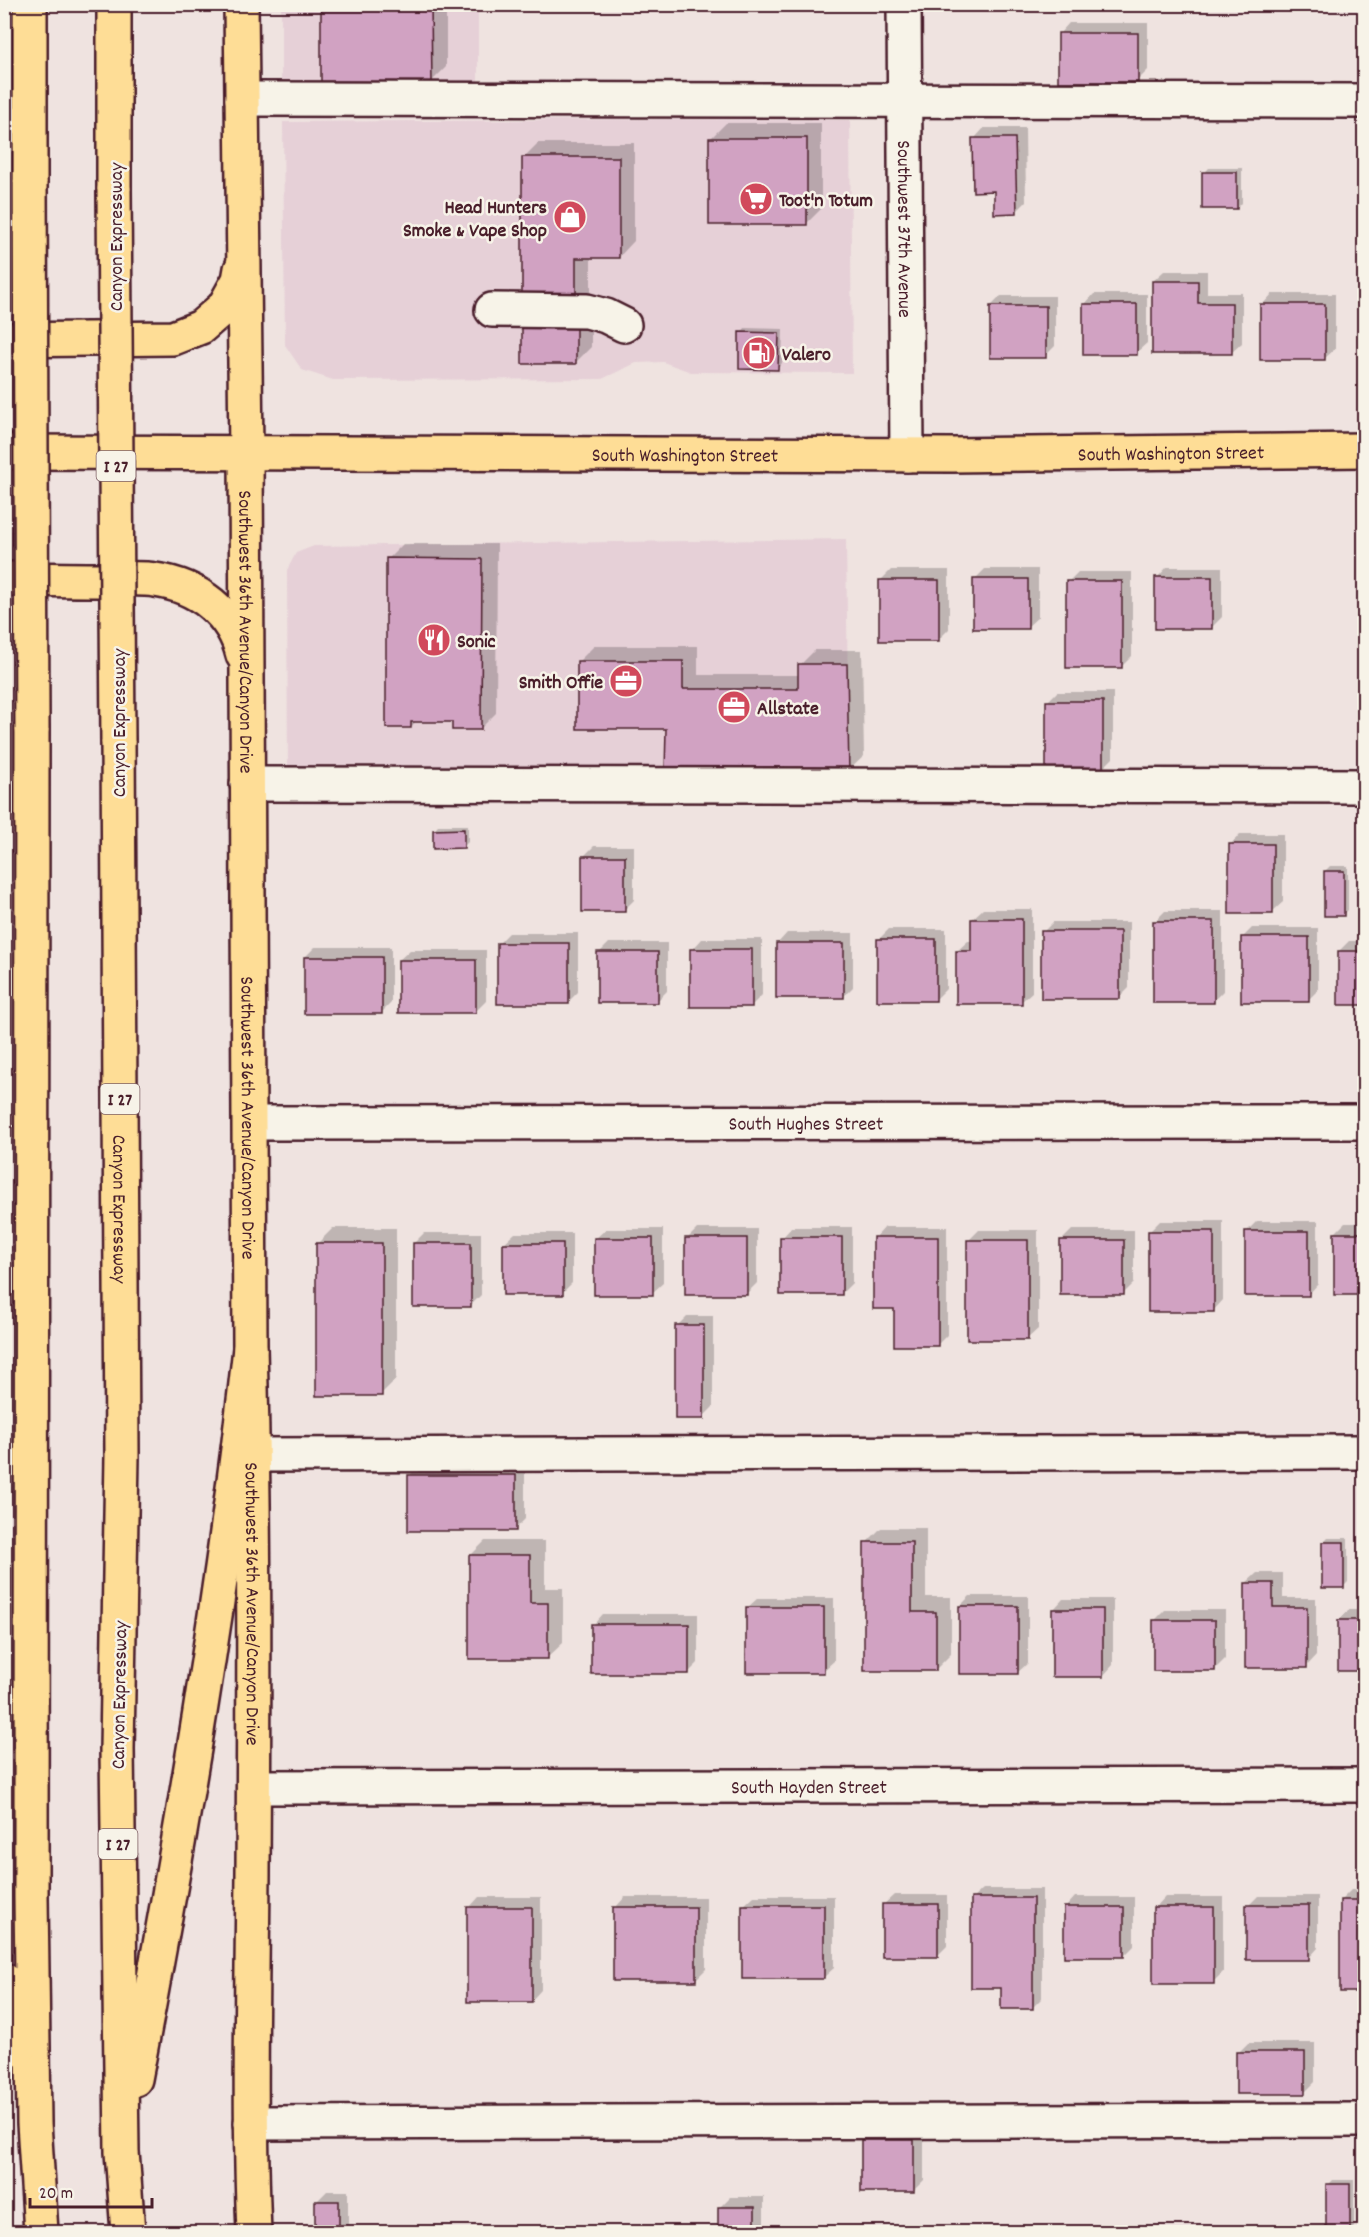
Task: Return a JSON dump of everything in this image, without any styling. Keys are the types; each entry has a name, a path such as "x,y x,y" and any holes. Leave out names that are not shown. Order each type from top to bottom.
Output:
{"main road":[{"path":"30,4 31,1897 34,2123 41,2232"},
{"name":"Canyon Expressway","path":"114,4 122,1456 117,1749 122,2152 128,2232"},
{"name":"Southwest 36th Avenue/Canyon Drive","path":"241,4 246,453 250,1348 253,1455 254,1787 250,2154 254,2232"},
{"path":"4,340 173,338 201,327 224,307 239,280 244,250"},
{"name":"South Washington Street","path":"4,453 907,455 1365,450"},
{"path":"4,579 153,580 181,585 205,598 225,617 240,642 246,669"},
{"path":"122,2152 163,1933 207,1663 237,1466 250,1348"},
{"path":"4,1980 34,2123"}],"street":[{"name":"Southwest 37th Avenue","path":"904,4 907,455"},
{"path":"242,99 1365,100"},
{"path":"492,310 587,311 606,316 624,326"},
{"path":"247,784 1365,786"},
{"name":"South Hughes Street","path":"250,1123 1365,1122"},
{"path":"253,1455 1365,1452"},
{"name":"South Hayden Street","path":"254,1787 1365,1785"},
{"path":"251,2123 1365,2120"}],"shaded area":[{"path":"281,5 478,5 478,84 281,84"},
{"path":"850,120 852,373 691,372 663,362 636,363 602,379 333,380 302,370 285,345 283,122"},
{"path":"846,539 849,773 288,778 287,570 296,553 314,546"}],"building":[{"path":"321,4 431,4 432,84 321,85"},
{"path":"1058,33 1138,33 1138,82 1058,82"},
{"path":"709,138 807,138 807,225 709,225"},
{"path":"972,138 1015,138 1017,213 994,214 994,191 973,192"},
{"path":"522,157 619,157 619,258 576,258 576,364 522,364"},
{"path":"1202,172 1237,172 1237,209 1202,209"},
{"path":"1152,281 1198,281 1198,303 1232,303 1232,354 1152,354"},
{"path":"1364,291 1364,355 1363,355"},
{"path":"1083,304 1137,304 1137,355 1083,355"},
{"path":"1260,304 1325,304 1325,360 1260,360"},
{"path":"990,306 1046,306 1046,358 990,358"},
{"path":"739,332 779,333 778,370 739,369"},
{"name":"Sonic","path":"386,558 482,559 481,730 452,730 452,722 411,722 411,728 386,728"},
{"path":"1155,577 1212,577 1212,629 1155,629"},
{"path":"973,579 1028,579 1028,629 973,629"},
{"path":"879,580 939,580 939,641 879,641"},
{"path":"1066,581 1122,581 1122,668 1066,668"},
{"path":"577,661 683,661 683,689 798,689 798,664 847,664 849,773 665,772 666,729 577,729"},
{"path":"1046,701 1103,701 1103,770 1046,770"},
{"path":"464,829 464,848 433,849 433,830"},
{"path":"1229,844 1273,844 1273,914 1229,914"},
{"path":"582,856 625,856 625,912 582,912"},
{"path":"1324,871 1344,871 1344,916 1324,916"},
{"path":"971,919 1022,919 1022,1004 956,1004 956,951 971,951"},
{"path":"1153,921 1214,921 1214,1003 1153,1003"},
{"path":"1041,931 1120,931 1120,999 1041,999"},
{"path":"1241,937 1309,937 1309,1002 1241,1002"},
{"path":"877,939 936,939 936,1001 877,1001"},
{"path":"497,943 569,943 569,1004 497,1004"},
{"path":"776,943 844,943 844,998 776,998"},
{"path":"690,949 752,949 752,1007 690,1007"},
{"path":"1338,951 1364,951 1364,1005 1338,1005"},
{"path":"597,952 658,952 658,1003 597,1003"},
{"path":"304,957 382,957 382,1014 304,1014"},
{"path":"398,960 476,960 476,1013 398,1013"},
{"path":"1148,1231 1214,1231 1214,1312 1148,1312"},
{"path":"1245,1231 1309,1231 1309,1296 1245,1296"},
{"path":"1334,1233 1364,1233 1364,1295 1334,1295"},
{"path":"780,1237 842,1237 842,1295 780,1295"},
{"path":"873,1237 938,1237 938,1346 894,1346 894,1309 873,1309"},
{"path":"594,1238 653,1238 653,1295 594,1295"},
{"path":"685,1238 747,1238 747,1295 685,1295"},
{"path":"967,1240 1028,1240 1028,1340 967,1340"},
{"path":"1060,1240 1124,1240 1124,1295 1060,1295"},
{"path":"316,1243 382,1243 382,1396 316,1396"},
{"path":"413,1243 471,1243 471,1307 413,1307"},
{"path":"503,1243 563,1243 563,1295 503,1295"},
{"path":"675,1325 704,1325 704,1419 675,1419"},
{"path":"408,1475 516,1475 516,1531 408,1531"},
{"path":"864,1542 912,1542 912,1612 936,1612 936,1671 864,1671"},
{"path":"1322,1542 1344,1542 1344,1588 1322,1588"},
{"path":"469,1555 530,1555 530,1603 548,1603 548,1659 469,1659"},
{"path":"1245,1583 1273,1583 1273,1607 1307,1607 1307,1668 1245,1668"},
{"path":"959,1606 1018,1606 1018,1674 959,1674"},
{"path":"746,1607 824,1607 824,1673 746,1673"},
{"path":"1052,1609 1103,1609 1103,1677 1052,1677"},
{"path":"1153,1620 1215,1620 1215,1671 1153,1671"},
{"path":"1338,1620 1364,1620 1364,1671 1338,1671"},
{"path":"591,1624 689,1624 689,1674 591,1674"},
{"path":"971,1898 1033,1898 1033,2009 1001,2009 1001,1988 971,1988"},
{"path":"1340,1900 1364,1900 1364,1992 1340,1992"},
{"path":"882,1904 938,1904 938,1957 882,1957"},
{"path":"742,1905 824,1905 824,1979 742,1979"},
{"path":"1246,1905 1309,1905 1309,1960 1246,1960"},
{"path":"467,1907 532,1907 532,2002 467,2002"},
{"path":"613,1907 696,1907 696,1981 613,1981"},
{"path":"1064,1907 1124,1907 1124,1957 1064,1957"},
{"path":"1153,1907 1214,1907 1214,1984 1153,1984"},
{"path":"1236,2052 1305,2052 1305,2094 1236,2094"},
{"path":"861,2140 914,2140 914,2192 861,2192"},
{"path":"1326,2184 1350,2184 1350,2232 1326,2232"},
{"path":"315,2201 339,2201 339,2232 315,2232"},
{"path":"718,2207 755,2207 755,2232 718,2232"}],"place":[{"name":"Toot'n Totum","path":"756,199"},
{"name":"Head Hunters Smoke & Vape Shop","path":"570,217"},
{"name":"Valero","path":"759,353"},
{"name":"Sonic","path":"434,640"},
{"name":"Smith Offie","path":"626,681"},
{"name":"Allstate","path":"734,707"}]}
